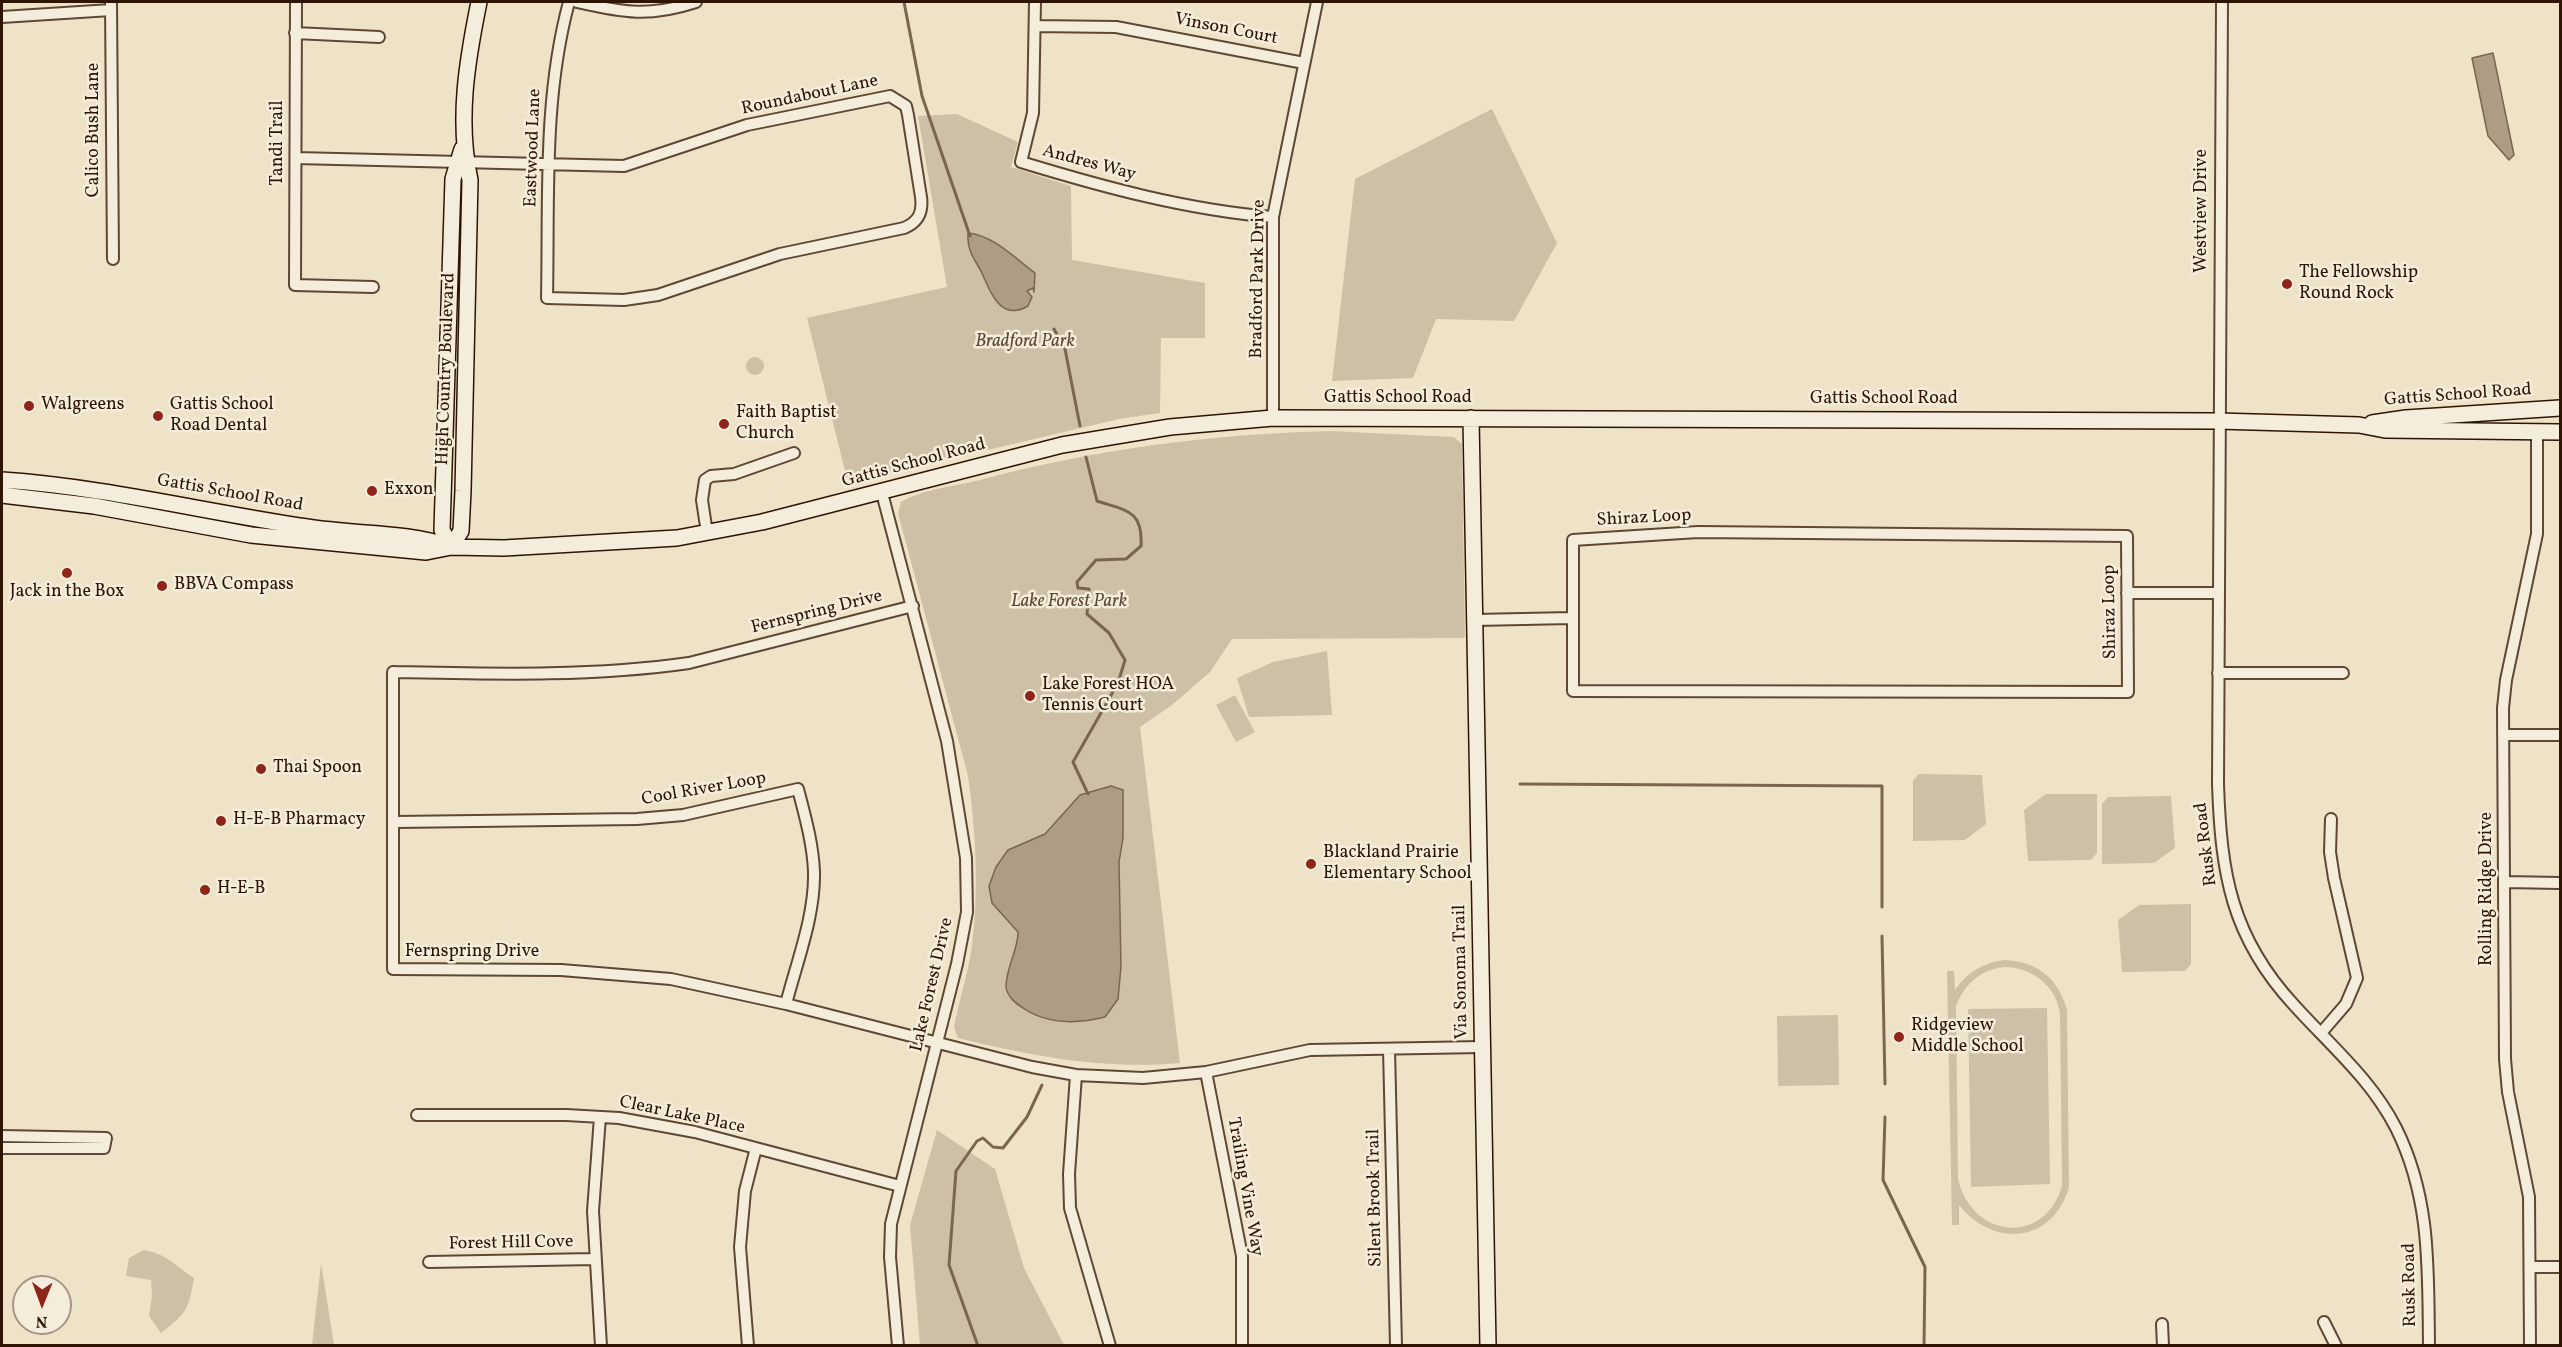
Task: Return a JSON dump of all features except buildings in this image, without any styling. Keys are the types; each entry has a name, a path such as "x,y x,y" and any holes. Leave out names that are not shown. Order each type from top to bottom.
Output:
{"main road":[{"name":"High Country Boulevard","path":"451,547 442,530 453,178 462,163 465,92 479,2"},
{"name":"High Country Boulevard","path":"451,547 461,531 466,385 470,180 462,163"},
{"path":"450,301 468,303"},
{"path":"446,381 466,385"},
{"name":"Gattis School Road","path":"2359,425 2406,418 2560,408"},
{"name":"Gattis School Road","path":"2,495 94,506 291,540 426,552 451,547 504,548 606,544 677,538 882,493 1051,448 1104,437 1170,427 1273,418 2218,421 2359,425 2385,430 2560,432"},
{"name":"Via Sonoma Trail","path":"1471,418 1488,1346"},
{"name":"Gattis School Road","path":"2,480 81,488 317,529 427,538 451,547"}],"street":[{"name":"Tandi Trail","path":"296,2 295,285 373,287"},
{"name":"Eastwood Lane","path":"547,298 549,166 554,71 569,2"},
{"path":"577,2 639,14 696,2"},
{"name":"Andres Way","path":"1035,2 1034,113 1021,162 1109,189 1240,214 1273,217"},
{"name":"Bradford Park Drive","path":"1273,418 1273,217 1317,2"},
{"name":"Westview Drive","path":"2218,421 2222,2"},
{"path":"2,17 111,6"},
{"name":"Calico Bush Lane","path":"111,6 113,259"},
{"name":"Vinson Court","path":"1035,26 1116,27 1304,63"},
{"path":"295,33 378,37"},
{"name":"Roundabout Lane","path":"296,158 549,166 624,166 747,125 890,96 906,106 923,208 920,217 904,228 780,254 658,295 624,300 547,298"},
{"name":"Rusk Road","path":"2218,421 2220,839 2230,895 2248,939 2261,963 2277,985 2350,1062 2382,1103 2412,1166 2425,1220 2428,1247 2429,1346"},
{"name":"Rolling Ridge Drive","path":"2530,1346 2529,1197 2508,1092 2505,1059 2504,735 2506,680 2537,534 2537,433"},
{"path":"707,533 702,500 705,480 711,476 734,474 794,453"},
{"name":"Lake Forest Drive","path":"882,493 947,741 966,858 967,912 957,964 891,1224 890,1257 898,1346"},
{"name":"Shiraz Loop","path":"1667,534 2127,536 2128,692 1573,690 1572,618 1573,540 1667,534"},
{"path":"2127,593 2218,593"},
{"name":"Fernspring Drive","path":"913,606 689,663 655,668 495,674 393,672 395,822 393,969 617,972 671,979 786,1004 937,1044 1077,1075 1143,1078 1206,1072 1310,1050 1482,1047"},
{"path":"1475,620 1572,618"},
{"path":"2218,673 2343,673"},
{"path":"2504,735 2560,735"},
{"name":"Cool River Loop","path":"395,822 637,819 683,814 798,789 812,848 814,873 812,902 786,1004"},
{"path":"2321,1033 2346,1004 2357,978 2334,878 2330,852 2331,819"},
{"path":"2505,882 2560,883"},
{"name":"Silent Brook Trail","path":"1389,1049 1396,1346"},
{"name":"Trailing Vine Way","path":"1206,1072 1242,1256 1242,1346"},
{"path":"1077,1075 1069,1174 1070,1208 1110,1346"},
{"name":"Clear Lake Place","path":"417,1115 600,1117 660,1125 900,1186"},
{"path":"600,1117 594,1192 594,1259 601,1346"},
{"path":"2,1136 106,1138 104,1148 2,1148"},
{"path":"748,1346 740,1247 745,1191 756,1148"},
{"name":"Forest Hill Cove","path":"429,1262 594,1259"},
{"path":"2530,1267 2560,1268"},
{"path":"2324,1322 2336,1346"},
{"path":"2162,1324 2163,1346"}],"green space":[{"path":"1492,109 1557,243 1514,321 1436,319 1413,378 1332,381 1355,179"},
{"name":"Bradford Park","path":"957,114 1018,142 1011,167 1071,186 1072,260 1205,283 1205,338 1161,338 1160,413 1119,419 848,483 807,318 947,287 918,116"},
{"path":"755,357 761,360 764,366 761,372 755,375 749,372 746,366 749,360"},
{"name":"Lake Forest Park","path":"1331,431 1454,437 1462,444 1465,638 1232,639 1210,672 1172,705 1140,727 1180,1063 1123,1065 1068,1060 958,1038 954,1027 970,956 974,925 976,861 971,797 968,776 898,513 901,502 939,488 1110,452 1198,440"},
{"path":"1327,651 1332,715 1249,717 1237,678 1273,662"},
{"path":"1235,695 1255,732 1236,742 1216,705"},
{"path":"1919,774 1982,775 1986,824 1965,840 1913,841 1913,781"},
{"path":"2046,794 2097,794 2097,853 2091,860 2028,861 2024,810"},
{"path":"2171,796 2175,848 2154,863 2102,864 2102,804 2108,797"},
{"path":"2191,904 2191,964 2185,971 2122,972 2118,920 2139,905"},
{"path":"1996,961 2016,961 2045,974 2058,989 2067,1010 2069,1187 2061,1206 2050,1220 2036,1229 2021,1234 1989,1229 1973,1219 1959,1205 1959,1225 1952,1225 1947,971 1954,971 1955,990 1976,969","holes":["1995,969 2024,970 2041,980 2054,995 2058,1004 2062,1186 2053,1205 2041,1219 2025,1226 2009,1228 1993,1223 1978,1214 1966,1199 1958,1179 1956,1006 1974,979"]},
{"path":"2047,1008 2050,1184 1971,1187 1968,1009"},
{"path":"1838,1015 1839,1085 1778,1086 1777,1016"},
{"path":"937,1130 995,1169 1024,1268 1064,1345 920,1345 910,1225"},
{"path":"144,1250 166,1258 194,1278 185,1310 161,1333 149,1316 152,1295 151,1280 126,1276 129,1258"},
{"path":"321,1264 322,1269 334,1345 312,1345"}],"shaded area":[{"path":"2493,53 2514,155 2509,160 2488,136 2472,58"},
{"path":"968,233 995,243 1035,273 1034,292 1033,288 1027,291 1032,297 1028,306 1012,311 996,300 971,253"},
{"path":"1111,786 1123,790 1123,838 1119,862 1121,967 1118,999 1105,1017 1073,1022 1042,1018 1018,1004 1010,997 1007,990 1007,980 1018,932 992,903 989,886 996,867 1008,850 1045,834 1080,795"}],"waterway":[{"path":"904,2 922,96 970,236"},
{"path":"1054,329 1065,349 1080,426"},
{"path":"1086,457 1097,501 1131,514 1136,519 1141,534 1141,546 1126,559 1096,560 1077,582 1078,588 1089,589 1087,614 1109,633 1125,660 1118,683 1073,762 1088,794"},
{"path":"1520,784 1882,786 1882,907"},
{"path":"1882,936 1885,1084"},
{"path":"978,1346 949,1265 956,1171 977,1141 983,1138 993,1147 1003,1148 1027,1117 1042,1085"},
{"path":"1885,1117 1883,1180 1925,1267 1924,1346"}],"place":[{"name":"The Fellowship Round Rock","path":"2287,284"},
{"name":"Walgreens","path":"29,406"},
{"name":"Gattis School Road Dental","path":"158,416"},
{"name":"Faith Baptist Church","path":"724,424"},
{"name":"Exxon","path":"372,491"},
{"name":"Jack in the Box","path":"67,573"},
{"name":"BBVA Compass","path":"162,586"},
{"name":"Lake Forest HOA Tennis Court","path":"1030,696"},
{"name":"Thai Spoon","path":"261,769"},
{"name":"H-E-B Pharmacy","path":"221,821"},
{"name":"Blackland Prairie Elementary School","path":"1311,864"},
{"name":"H-E-B","path":"205,890"},
{"name":"Ridgeview Middle School","path":"1899,1037"}]}
